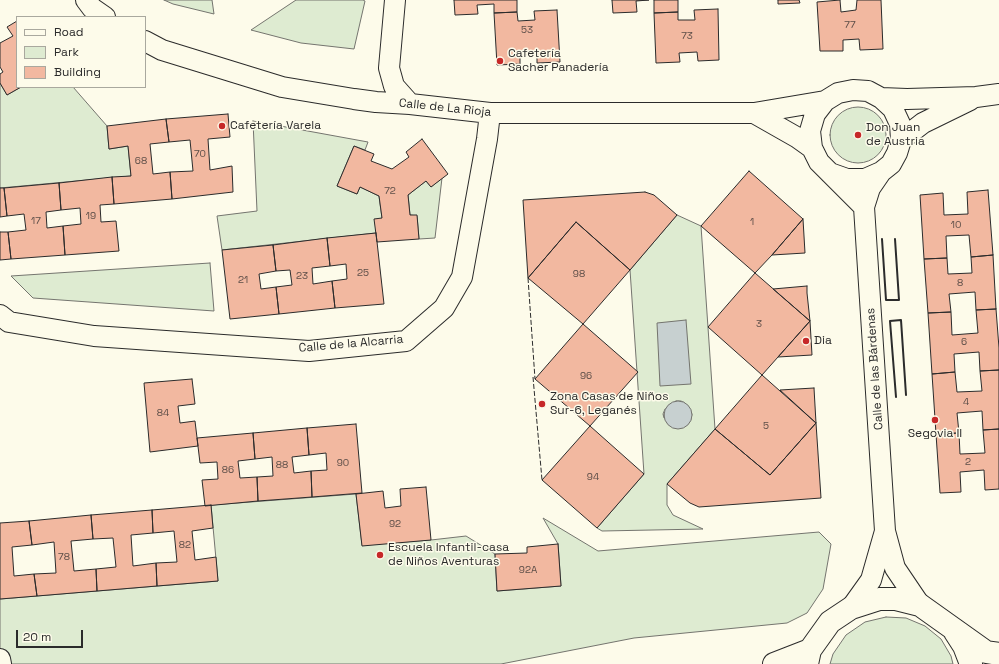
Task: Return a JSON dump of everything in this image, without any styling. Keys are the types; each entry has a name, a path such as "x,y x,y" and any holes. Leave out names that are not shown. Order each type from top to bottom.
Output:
{"highway":[{"path":"774,664 808,657 830,622 851,608 879,599 896,599 920,605 986,652 999,654"},
{"path":"954,629 972,664"}],"street":[{"path":"86,0 92,8 104,16"},
{"path":"395,0 388,68 394,86 410,104"},
{"name":"Calle de La Rioja","path":"146,42 162,50 282,87 354,99 490,113 754,114 825,101"},
{"path":"830,173 847,180 864,179 881,172 891,164 897,153 901,140 900,124 893,109 881,98 868,91 853,90 838,93 825,101 815,114 810,131 812,148 819,162 830,173 864,207"},
{"path":"881,98 907,100 976,97 999,94"},
{"path":"901,140 923,123 976,97"},
{"name":"Calle de la Alcarria","path":"0,315 9,322 94,336 293,350 309,350 406,341 444,308 462,277 487,139 490,113"},
{"name":"Calle de La Rioja","path":"754,114 798,138 812,148"},
{"name":"Calle de las Bárdenas","path":"881,172 870,188 864,207 885,531 895,568 920,605"},
{"name":"Calle de las Bárdenas","path":"851,608 871,580 885,531"},
{"path":"0,659 1,664"}],"green space":[{"path":"164,0 212,0 214,14 173,4"},
{"path":"296,0 365,1 354,49 301,43 251,30"},
{"path":"0,83 7,95 19,88 74,88 107,126 109,149 128,146 131,176 0,188"},
{"path":"858,107 869,109 878,115 884,124 886,135 884,146 878,155 869,161 858,163 847,161 838,155 832,146 830,135 832,124 838,115 847,109"},
{"path":"253,121 368,142 365,150 354,146 337,186 357,194 360,187 379,196 382,218 376,233 222,250 217,216 257,211"},
{"path":"442,178 435,238 419,239 417,216 410,215 408,195 426,181 431,187"},
{"path":"677,215 701,226 715,429 667,484 667,505 673,515 703,529 602,531 597,528 644,474 630,270","holes":["676,401 685,403 692,414 689,423 664,418 663,414 665,409"]},
{"path":"210,263 214,311 33,298 11,276"},
{"path":"356,494 362,545 466,536 495,554 497,591 561,586 558,544 543,518 598,551 819,532 831,544 823,589 807,613 787,623 634,638 501,664 1,664 0,599 218,581 211,505"},
{"path":"886,617 906,618 925,626 941,639 951,656 953,664 830,664 833,654 846,635 865,622"}],"shaded area":[{"path":"686,320 691,384 660,386 657,323"},
{"path":"678,401 688,405 692,415 688,425 678,429 668,425 664,415 668,405"}],"building":[{"path":"454,0 517,0 517,12 494,13 494,4 477,5 478,14 455,15"},
{"path":"612,0 649,0 636,1 637,12 613,13"},
{"path":"654,0 678,0 678,12 654,13"},
{"path":"778,0 799,0 800,3 778,4"},
{"path":"840,0 841,12 856,10 857,0 881,0 883,49 860,50 859,39 843,40 843,51 820,51 817,2"},
{"path":"718,9 719,60 698,61 697,52 679,53 680,62 656,63 654,13 678,12 678,20 695,20 694,10"},
{"path":"557,10 560,62 537,63 537,54 520,55 520,64 497,65 494,13 517,12 518,21 535,20 534,11"},
{"path":"16,22 16,88 19,88 7,95 0,83 0,74 3,72 0,67 0,43 13,36 7,27"},
{"path":"228,114 230,137 208,139 210,170 232,166 233,192 172,199 170,172 193,171 190,140 169,142 166,119"},
{"path":"166,119 169,142 150,144 153,174 170,172 172,199 114,204 112,177 131,176 128,146 109,149 107,126"},
{"path":"422,139 448,174 431,187 426,181 408,195 410,215 417,215 419,239 377,242 374,219 382,218 379,196 360,187 357,194 337,186 354,146 374,154 371,161 392,169 409,157 406,152"},
{"path":"749,171 803,219 755,273 701,226"},
{"path":"112,177 114,204 100,205 101,222 116,221 119,251 65,255 63,226 81,224 80,208 61,210 59,183"},
{"path":"59,183 61,210 46,212 47,228 63,226 65,255 11,259 8,232 26,230 24,214 7,216 4,188"},
{"path":"0,188 4,188 7,216 0,217"},
{"path":"988,190 993,255 971,257 969,235 946,236 947,258 924,259 920,195 943,193 944,215 968,214 967,192"},
{"path":"645,192 654,195 677,215 630,270 576,222 528,278 523,200"},
{"path":"803,219 805,253 772,255"},
{"path":"576,222 630,270 583,324 528,278"},
{"path":"0,232 8,232 11,259 0,260"},
{"path":"376,233 384,304 335,308 332,281 347,279 346,264 330,266 327,238"},
{"path":"327,238 330,266 312,268 313,284 332,281 335,308 279,314 276,287 292,285 290,270 276,271 273,245"},
{"path":"273,245 276,271 259,274 261,289 276,287 279,314 230,319 222,250"},
{"path":"993,255 996,309 976,310 975,292 949,294 951,312 928,313 924,259 947,258 948,274 972,273 971,257"},
{"path":"755,273 810,321 762,375 708,327"},
{"path":"807,286 807,293 810,321 773,289"},
{"path":"996,309 999,370 980,371 979,352 954,354 955,372 932,374 928,313 951,312 952,335 978,333 976,310"},
{"path":"810,321 812,355 778,357"},
{"path":"583,324 638,372 590,426 535,379"},
{"path":"999,370 999,429 983,430 982,411 957,413 959,433 936,434 932,374 955,372 957,392 982,391 980,371"},
{"path":"762,375 816,423 770,475 715,429"},
{"path":"192,379 195,404 178,406 180,423 195,421 198,446 150,452 144,383"},
{"path":"814,388 816,423 780,390"},
{"path":"816,423 821,498 699,507 690,503 667,484 715,429 770,475"},
{"path":"356,424 362,493 312,497 311,471 327,470 326,453 309,455 307,428"},
{"path":"590,426 644,474 597,528 542,480"},
{"path":"307,428 309,455 292,457 294,473 311,471 312,497 258,501 257,477 273,476 272,457 255,459 253,433"},
{"path":"999,429 999,489 985,490 984,470 960,472 961,492 940,493 936,434 959,433 960,454 985,453 983,430"},
{"path":"253,433 255,459 238,461 240,478 257,477 258,501 205,506 202,480 218,479 217,462 200,463 197,438"},
{"path":"426,487 431,540 362,546 356,494 383,491 385,508 401,506 400,489"},
{"path":"211,505 213,528 192,531 195,560 216,557 218,581 157,586 156,563 177,562 174,531 153,533 152,510"},
{"path":"152,510 153,533 131,535 133,566 156,563 157,586 97,591 96,569 116,567 113,538 93,539 91,515"},
{"path":"91,515 93,539 71,541 74,571 96,569 97,591 37,596 34,574 56,573 54,542 32,545 29,521"},
{"path":"29,521 32,545 12,547 14,576 34,574 37,596 0,599 0,523"},
{"path":"558,544 561,586 497,591 495,554 527,553 527,547"}],"fence":[{"path":"528,278 535,379"},
{"path":"533,377 542,480"}],"wall":[{"path":"882,239 886,300 899,300 895,239"},
{"path":"896,397 890,321 901,320 906,395"}],"place":[{"name":"Cafetería Sacher Panadería","path":"500,61"},
{"name":"Cafetería Varela","path":"222,126"},
{"name":"Don Juan de Austria","path":"858,135"},
{"name":"Dia","path":"806,341"},
{"name":"Zona Casas de Niños Sur-6, Leganés","path":"542,404"},
{"name":"Segovia II","path":"935,420"},
{"name":"Escuela Infantil-casa de Niños Aventuras","path":"380,555"}]}
